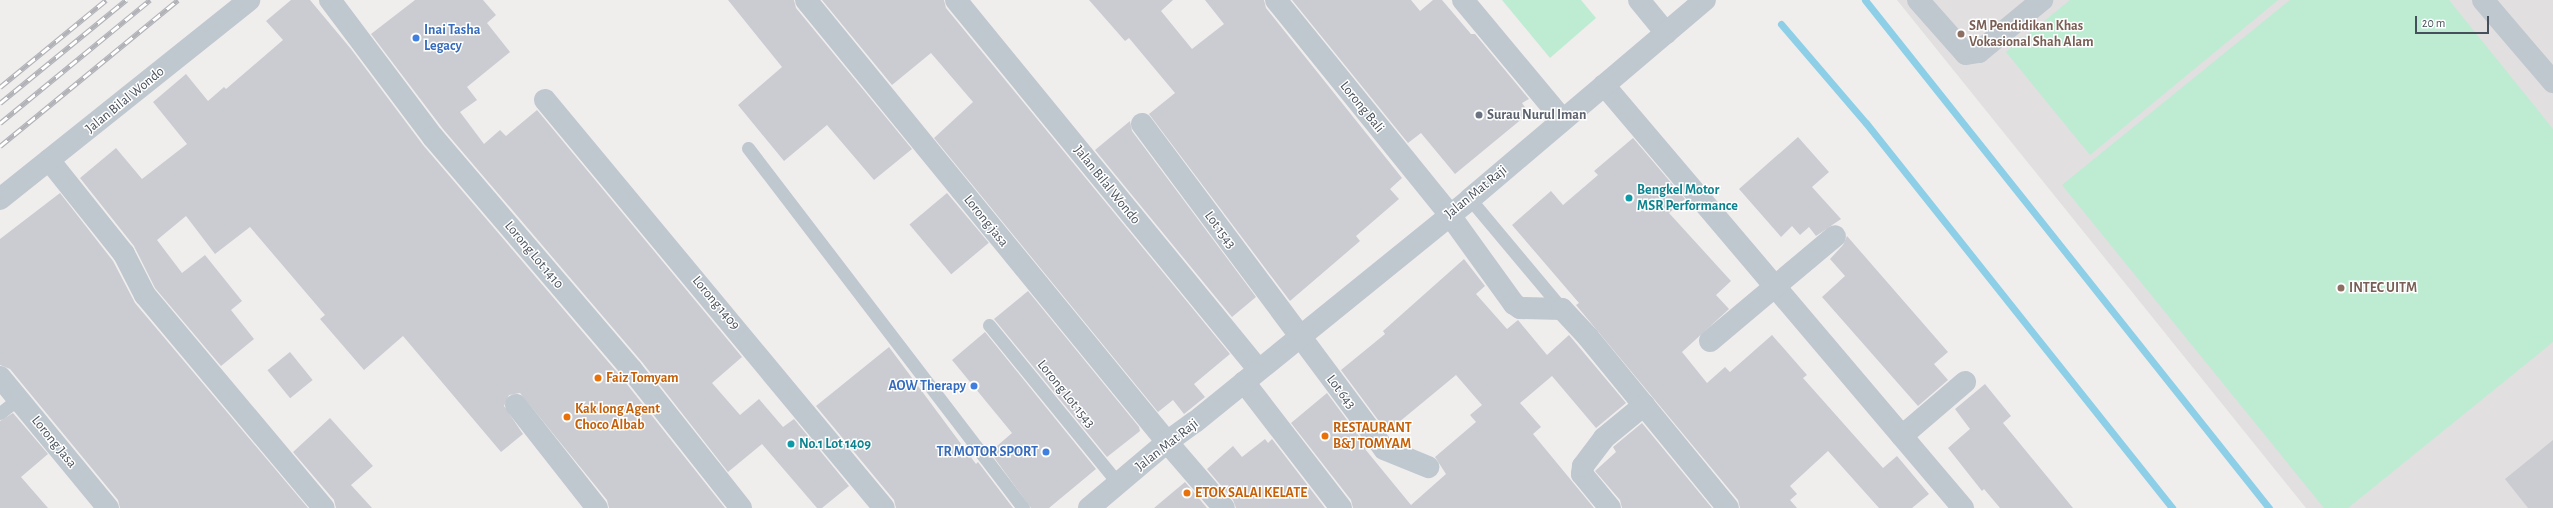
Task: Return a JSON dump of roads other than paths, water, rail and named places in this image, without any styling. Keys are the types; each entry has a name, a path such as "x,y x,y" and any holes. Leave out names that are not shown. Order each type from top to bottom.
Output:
{"street":[{"name":"Jalan Bilal Wondo","path":"0,199 249,0"},
{"name":"Lorong Lot 1410","path":"330,0 434,137 632,370 741,508"},
{"name":"Lorong jasa","path":"806,0 1167,442 1224,508"},
{"name":"Jalan Bilal Wondo","path":"956,0 1251,375"},
{"name":"Lorong Bali","path":"1276,0 1449,214 1514,304 1520,308 1562,309"},
{"path":"1463,0 1563,120"},
{"path":"1639,0 1666,33"},
{"name":"Jalan Mat Raji","path":"1089,508 1167,442 1449,214 1470,199 1706,0"},
{"path":"1918,0 1966,54 1979,52 2042,0"},
{"path":"2483,0 2553,82"},
{"path":"1604,85 1962,508"},
{"name":"Lorong 1409","path":"545,100 884,508"},
{"name":"Lot 1543","path":"1142,124 1298,336"},
{"path":"49,160 124,254 145,296 324,508"},
{"path":"1710,341 1835,236"},
{"path":"1562,309 1644,405 1728,508"},
{"name":"Lot 643","path":"1298,336 1384,449 1428,467"},
{"path":"1251,375 1340,508"},
{"name":"Lorong Jasa","path":"0,377 108,508"},
{"path":"1902,436 1965,382"},
{"path":"516,405 597,508"},
{"path":"1610,508 1582,474 1583,466 1604,438 1644,405"}],"lane":[{"path":"748,148 1023,508"},
{"path":"1470,199 1562,309"},
{"name":"Lorong Lot 1543","path":"989,325 1118,483"},
{"path":"0,413 18,399"}],"waterway":[{"path":"1865,0 2269,508"},
{"path":"1781,24 1866,123 2172,508"}],"railway":[{"path":"0,87 106,0"},
{"path":"0,103 126,0"},
{"path":"0,123 150,0"},
{"path":"0,146 178,0"}],"place":[{"name":"SM Pendidikan Khas Vokasional Shah Alam","path":"1961,34"},
{"name":"Inai Tasha Legacy","path":"416,38"},
{"name":"Surau Nurul Iman","path":"1479,115"},
{"name":"Bengkel Motor MSR Performance","path":"1629,198"},
{"name":"INTEC UITM","path":"2341,288"},
{"name":"Faiz Tomyam","path":"598,378"},
{"name":"AOW Therapy","path":"974,386"},
{"name":"Kak long Agent Choco Albab","path":"567,417"},
{"name":"RESTAURANT B&J TOMYAM","path":"1325,436"},
{"name":"No.1 Lot 1409","path":"791,444"},
{"name":"TR MOTOR SPORT","path":"1046,452"},
{"name":"ETOK SALAI KELATE","path":"1187,493"}]}
